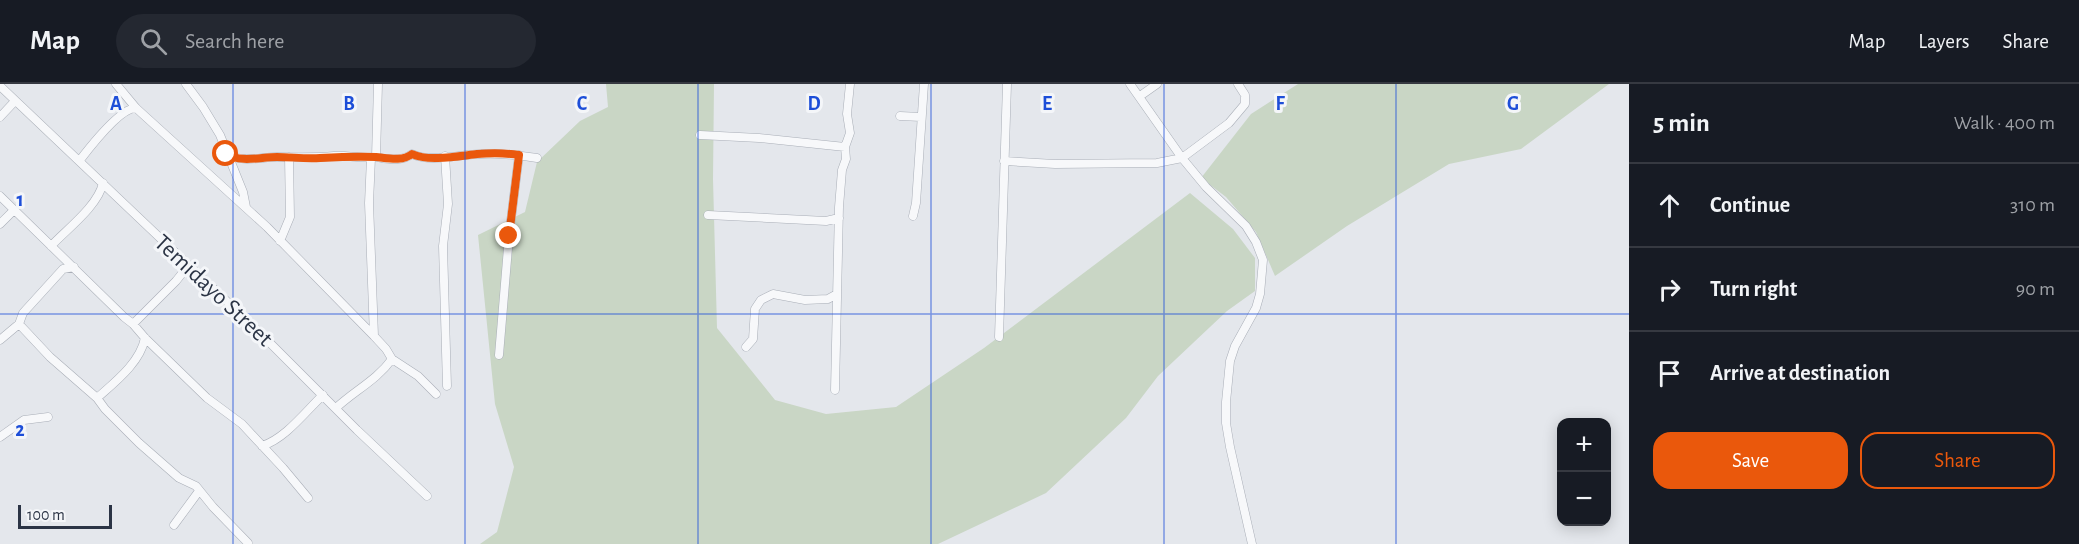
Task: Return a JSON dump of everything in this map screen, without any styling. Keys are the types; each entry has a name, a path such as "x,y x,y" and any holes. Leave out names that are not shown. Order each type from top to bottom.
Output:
{"street":[{"path":"116,84 136,108 246,207 374,336 392,359 418,376 436,394"},
{"path":"186,84 220,135 243,192 246,207"},
{"path":"374,336 369,203 378,84"},
{"path":"835,390 839,218 841,181 847,155 844,147 850,133 847,114 850,84"},
{"path":"913,216 916,203 924,84"},
{"path":"999,337 1007,84"},
{"path":"1130,84 1182,158 1206,187 1246,226 1263,260 1260,294 1256,308 1235,346 1230,361 1226,402 1226,423 1230,447 1252,544"},
{"path":"1140,96 1156,84"},
{"path":"1004,161 1055,164 1157,163 1182,158 1229,123 1245,104 1245,95 1239,84"},
{"name":"Temidayo Street","path":"0,86 80,160 427,496"},
{"path":"0,117 15,101"},
{"path":"80,160 95,141 125,111 136,108"},
{"path":"900,116 921,117"},
{"path":"700,135 759,138 844,147"},
{"path":"226,154 238,158 336,156 394,159 408,158 412,154 421,157 479,154 537,158"},
{"path":"499,354 509,236 519,155"},
{"path":"445,156 448,204 443,246 447,386"},
{"path":"280,241 290,218 289,157"},
{"path":"51,246 82,215 99,194 103,183"},
{"path":"0,196 207,398 242,424 284,468 308,498"},
{"path":"0,224 14,210"},
{"path":"708,215 826,221 839,218"},
{"path":"60,254 63,269"},
{"path":"133,324 188,266"},
{"path":"0,340 19,324 23,313 63,269 74,267"},
{"path":"746,347 753,339 755,309 761,300 773,294 805,300 828,299 837,294"},
{"path":"19,324 51,357 97,398 139,443 179,478 195,486 249,543"},
{"path":"97,398 141,352 145,338"},
{"path":"336,408 362,389 392,359"},
{"path":"262,446 280,436 323,395"},
{"path":"0,437 24,420 48,417"},
{"path":"174,525 199,492"}],"green space":[{"path":"606,84 714,84 713,179 717,328 775,400 826,414 896,407 984,348 1190,193 1233,229 1255,258 1255,291 1227,311 1158,376 1126,418 1046,493 938,544 480,544 497,532 514,467 495,404 478,235 525,212 537,162 580,121 608,107"},
{"path":"1298,84 1609,84 1521,149 1449,164 1347,226 1275,276 1256,232 1226,197 1201,178 1251,114"}],"route":[{"path":"226,154 233,158 251,159 336,156 394,159 408,158 412,154 421,157 507,153 519,155 509,236"}]}
